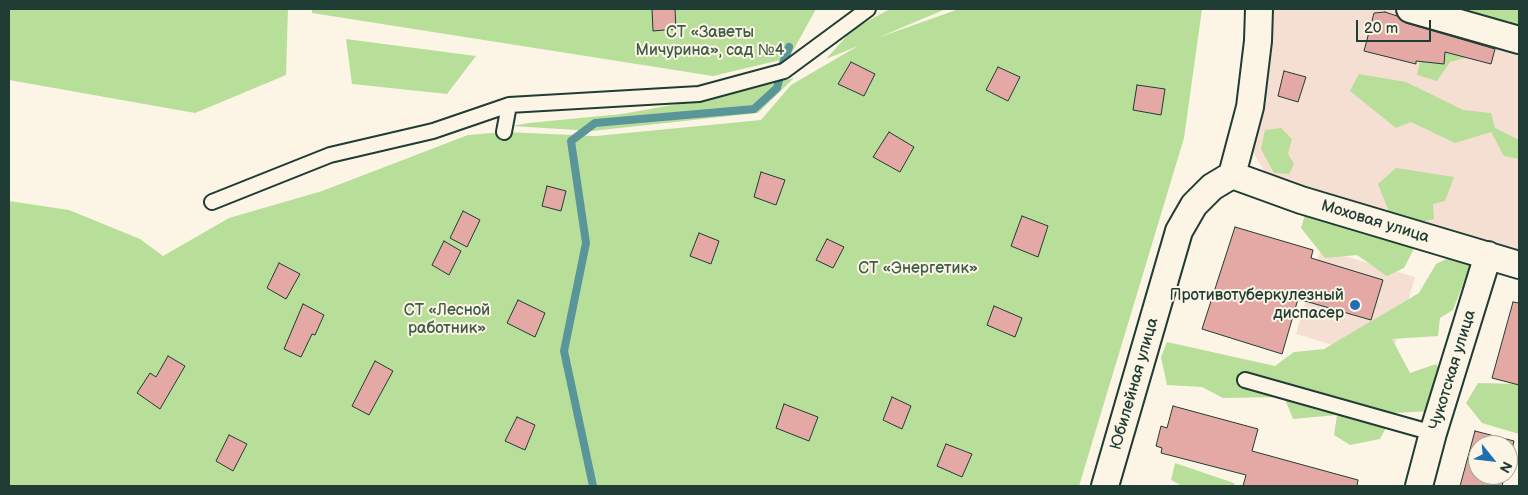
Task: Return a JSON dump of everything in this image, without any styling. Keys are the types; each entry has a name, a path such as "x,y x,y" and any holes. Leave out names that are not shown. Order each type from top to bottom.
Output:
{"street":[{"path":"1232,175 1250,107 1258,41 1258,9"},
{"path":"1410,9 1519,40"},
{"name":"Моховая улица","path":"1232,175 1301,200 1519,265"},
{"name":"Юбилейная улица","path":"1105,486 1179,231 1194,205 1212,187 1232,175"},
{"name":"Чукотская улица","path":"1419,486 1433,433 1488,255"}],"lane":[{"path":"212,202 330,154 433,131 509,105 699,94 784,71 868,9"},
{"path":"504,132 509,105"},
{"path":"1245,380 1433,433"}],"shaded area":[{"path":"1268,9 1396,9 1519,45 1519,259 1301,191 1266,174 1253,152"},
{"name":"Противотуберкулезный диспасер","path":"1321,249 1415,277 1390,362 1296,334"}],"green space":[{"path":"9,9 288,9 286,75 195,113 9,80"},
{"name":"СТ «Заветы Мичурина», сад №4","path":"312,9 816,9 789,58 713,76 312,13"},
{"path":"890,9 946,9 877,38 959,9 1202,9 1184,138 1079,486 9,486 9,201 69,210 140,239 163,256 229,218 322,191 468,135 504,132 596,136 761,120 791,85 858,46 826,59 853,29"},
{"path":"1435,9 1519,9 1519,29 1509,21 1482,25"},
{"path":"1452,21 1489,38 1487,52 1450,62 1437,81 1417,75 1425,38"},
{"path":"346,39 476,56 447,94 352,84"},
{"path":"1359,74 1406,82 1463,110 1491,113 1495,128 1519,140 1519,159 1504,156 1491,132 1455,143 1411,122 1396,128 1350,91"},
{"path":"794,78 758,113 592,131 512,126 622,114 717,97"},
{"path":"1281,128 1292,139 1288,154 1294,164 1289,174 1274,173 1261,149 1265,130"},
{"path":"1396,168 1454,177 1445,201 1433,204 1434,219 1420,222 1389,212 1378,184"},
{"path":"1307,208 1417,243 1404,268 1387,276 1357,255 1325,258 1301,228"},
{"path":"1459,253 1472,261 1453,310 1440,318 1438,336 1392,339 1410,373 1436,364 1453,386 1451,410 1394,413 1380,439 1350,445 1334,435 1337,415 1293,419 1284,397 1223,398 1202,387 1167,385 1161,357 1167,342 1275,366 1294,352 1324,349 1419,293 1436,264"},
{"path":"1478,383 1519,384 1519,434 1482,423 1466,403"},
{"path":"1175,463 1234,483 1235,486 1182,486 1171,480"}],"building":[{"path":"652,9 675,9 676,29 653,31"},
{"path":"1385,12 1397,16 1406,23 1495,49 1491,64 1445,52 1444,64 1416,61 1416,64 1364,51 1374,13"},
{"path":"851,62 875,74 864,96 838,84"},
{"path":"998,67 1020,77 1008,101 986,90"},
{"path":"1284,71 1306,77 1298,102 1278,96"},
{"path":"1137,85 1165,89 1161,115 1133,110"},
{"path":"889,132 914,147 900,172 873,157"},
{"path":"761,172 785,180 776,205 754,197"},
{"path":"547,186 566,191 561,211 542,206"},
{"path":"463,211 480,220 467,247 450,238"},
{"path":"1022,216 1048,226 1038,257 1011,246"},
{"path":"1235,227 1313,250 1311,258 1383,280 1371,320 1298,299 1282,354 1202,329"},
{"path":"699,233 719,241 711,264 690,256"},
{"path":"827,239 844,247 833,268 816,260"},
{"path":"444,241 461,251 449,275 432,265"},
{"path":"279,263 300,274 286,299 267,288"},
{"path":"518,300 545,313 535,337 507,323"},
{"path":"1513,302 1519,303 1519,385 1492,378"},
{"path":"303,304 324,315 315,335 312,334 301,357 284,349"},
{"path":"994,306 1022,318 1015,337 987,325"},
{"path":"168,356 185,366 160,409 137,393 150,373 156,377"},
{"path":"375,361 393,371 369,415 352,406"},
{"path":"892,397 911,406 902,429 883,420"},
{"path":"784,404 818,417 809,441 776,428"},
{"path":"1173,406 1258,429 1252,451 1358,480 1357,486 1243,486 1246,475 1161,453 1162,448 1156,446 1161,426 1167,428"},
{"path":"517,417 535,425 525,450 505,441"},
{"path":"1475,431 1491,435 1474,435"},
{"path":"229,435 247,444 233,471 216,461"},
{"path":"946,444 972,454 962,477 937,466"},
{"path":"1468,457 1468,485 1502,485 1502,486 1460,486"}],"waterway":[{"path":"783,63 789,47"},
{"path":"593,486 564,351 586,243 571,141 595,123 754,109 777,88 780,76"}],"place":[{"name":"Противотуберкулезный диспасер","path":"1355,305"}],"park label":[{"name":"СТ «Энергетик»","path":"918,269"},
{"name":"СТ «Лесной работник»","path":"447,320"}]}
